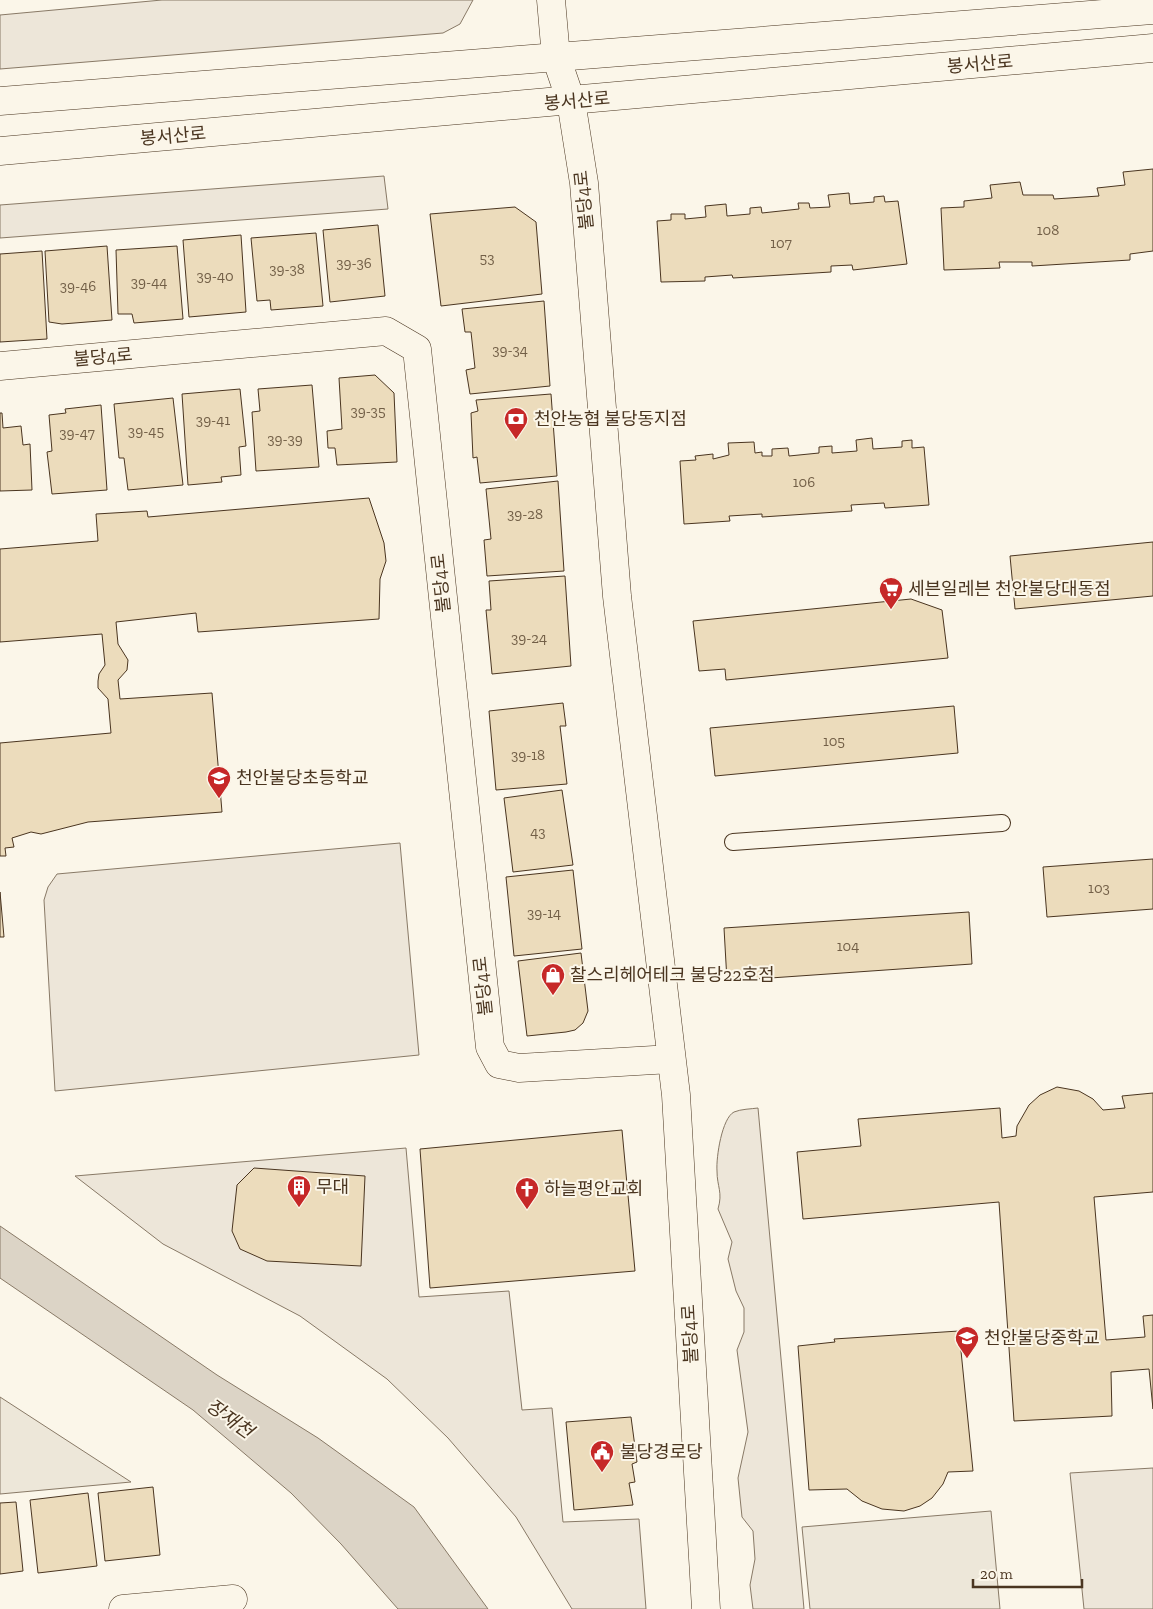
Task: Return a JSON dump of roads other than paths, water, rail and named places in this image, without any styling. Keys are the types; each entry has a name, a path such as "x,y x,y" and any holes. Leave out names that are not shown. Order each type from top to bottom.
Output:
{"street":[{"name":"불당4로","path":"551,0 556,57 571,101 584,183 617,596 676,1105 706,1609"},
{"path":"0,101 1153,10"},
{"name":"봉서산로","path":"0,151 1153,48"},
{"name":"불당4로","path":"0,366 386,331 417,349 490,1047 499,1064 519,1068 671,1059"},
{"path":"123,1609 232,1599"}],"lane":[{"path":"734,842 1002,824"}],"water":[{"name":"장재천","path":"0,1226 217,1375 318,1438 414,1507 488,1609 398,1609 341,1544 291,1493 193,1410 0,1278"}],"place":[{"name":"천안농협 불당동지점","path":"516,440"},
{"name":"세븐일레븐 천안불당대동점","path":"891,610"},
{"name":"천안불당초등학교","path":"219,799"},
{"name":"찰스리헤어테크 불당22호점","path":"553,996"},
{"name":"무대","path":"299,1208"},
{"name":"하늘평안교회","path":"527,1210"},
{"name":"천안불당중학교","path":"967,1359"},
{"name":"불당경로당","path":"602,1473"}]}
